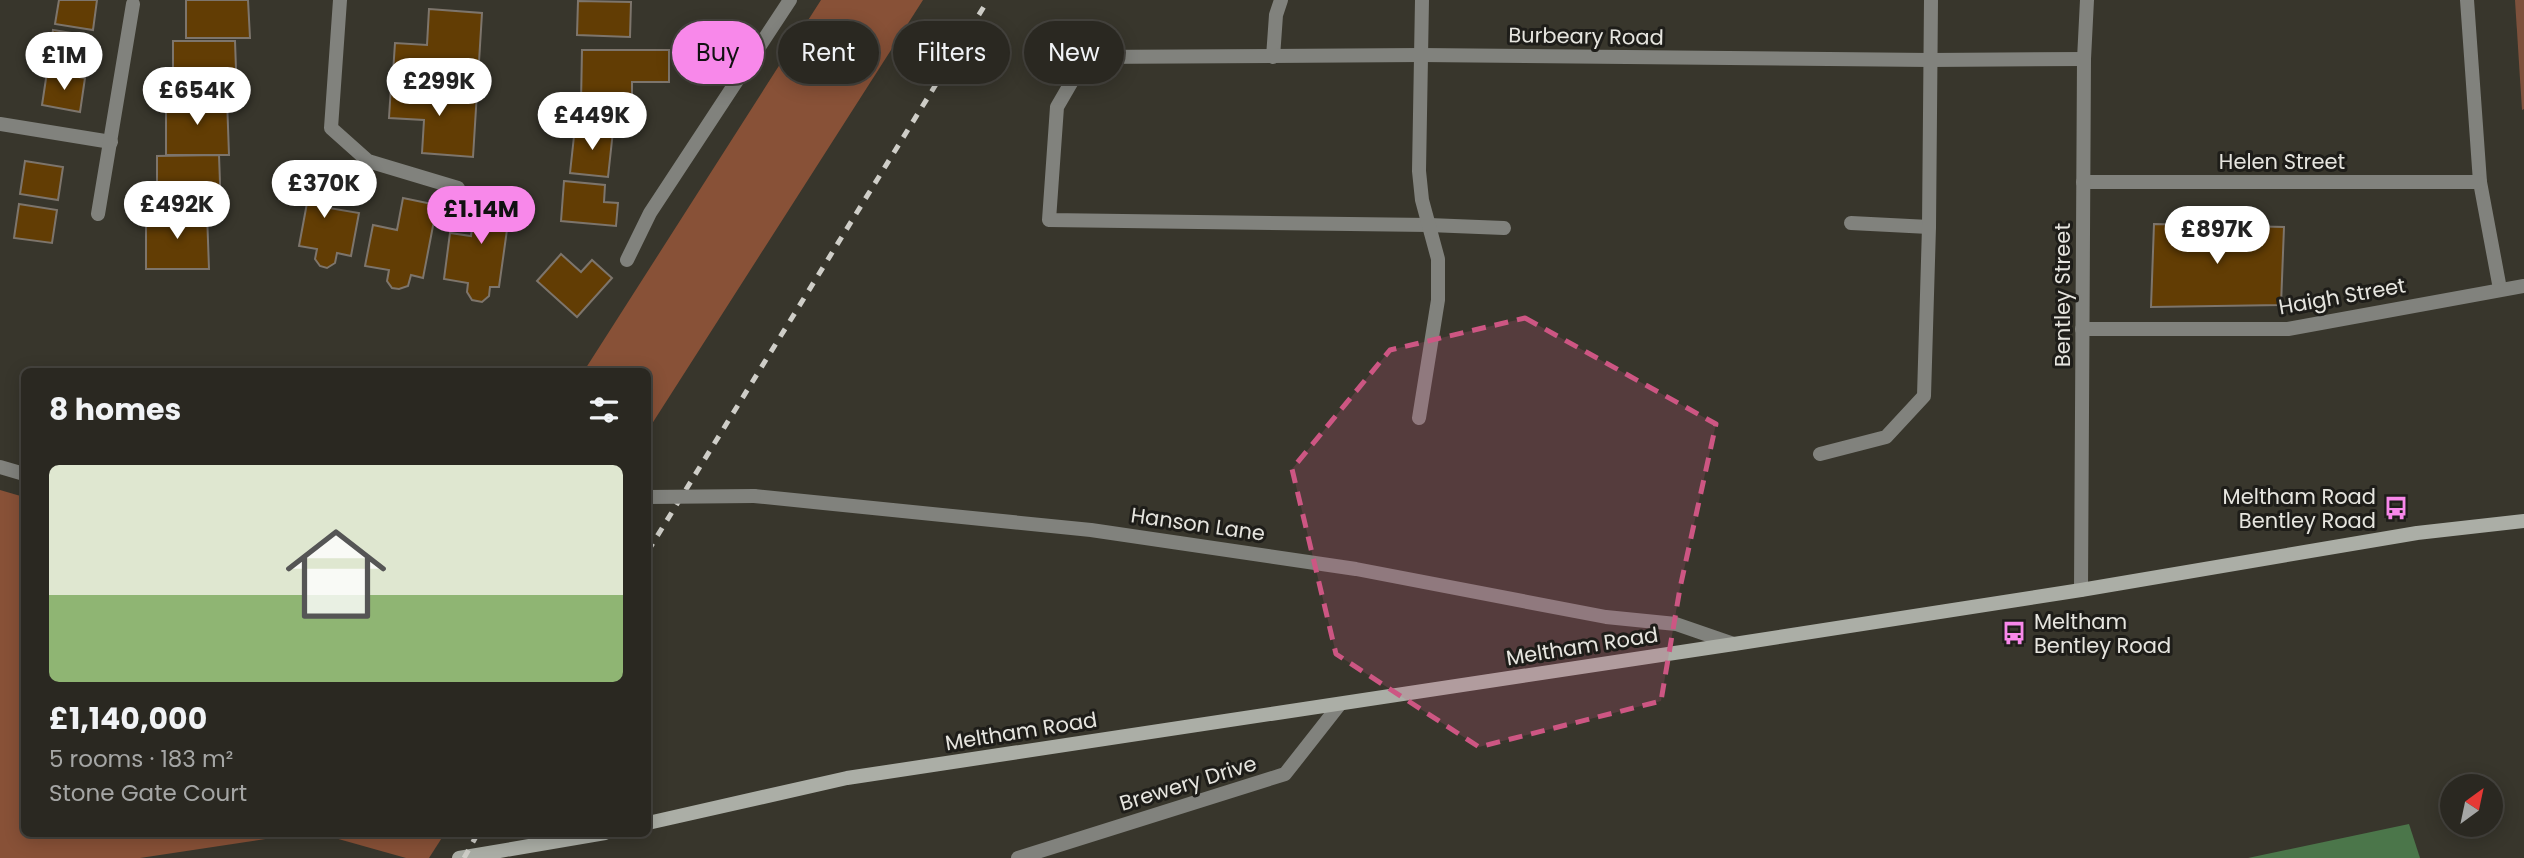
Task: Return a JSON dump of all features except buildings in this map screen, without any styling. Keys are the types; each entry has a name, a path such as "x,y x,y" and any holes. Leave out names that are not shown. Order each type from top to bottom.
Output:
{"main road":[{"name":"Meltham Road","path":"651,822 847,778 2081,590 2417,533 2524,521"},
{"path":"458,858 581,837"}],"street":[{"path":"341,0 331,128 368,161 458,188"},
{"path":"627,260 650,213 790,0"},
{"path":"1273,57 1276,15 1281,0"},
{"path":"1419,418 1438,300 1438,259 1422,200 1419,171 1422,0"},
{"path":"1819,454 1886,437 1924,396 1931,0"},
{"name":"Bentley Street","path":"2081,590 2084,59 2087,0"},
{"path":"2467,0 2480,182 2500,289"},
{"path":"98,214 133,4"},
{"name":"Burbeary Road","path":"1429,225 1049,219 1057,107 1086,57 1421,55 2084,59"},
{"path":"0,124 111,142"},
{"name":"Helen Street","path":"2083,181 2480,182"},
{"path":"1852,223 1929,227"},
{"path":"1429,225 1504,228"},
{"name":"Haigh Street","path":"2082,329 2288,329 2524,286"},
{"path":"0,467 21,473"},
{"name":"Hanson Lane","path":"651,497 754,496 1091,530 1356,569 1606,617 1676,624 1734,644"},
{"name":"Brewery Drive","path":"1018,858 1285,774 1340,704"}],"highlighted area":[{"path":"1525,318 1716,424 1680,588 1661,701 1479,747 1336,654 1292,469 1390,350"}],"shaded area":[{"path":"821,0 923,0 910,21 893,21 893,47 879,69 879,21 808,21"},
{"path":"2515,0 2524,0 2522,110"},
{"path":"778,67 778,84 869,84 651,425 651,368 586,368"},
{"path":"0,490 21,496 21,837 279,837 140,858 0,858"},
{"path":"2409,824 2420,858 2248,858"},
{"path":"331,837 442,837 429,858 406,858"}],"railway":[{"path":"651,546 988,0"},
{"path":"464,858 476,837"}],"place":[{"name":"Meltham Road Bentley Road","path":"2396,508"},
{"name":"Meltham Bentley Road","path":"2014,633"}]}
